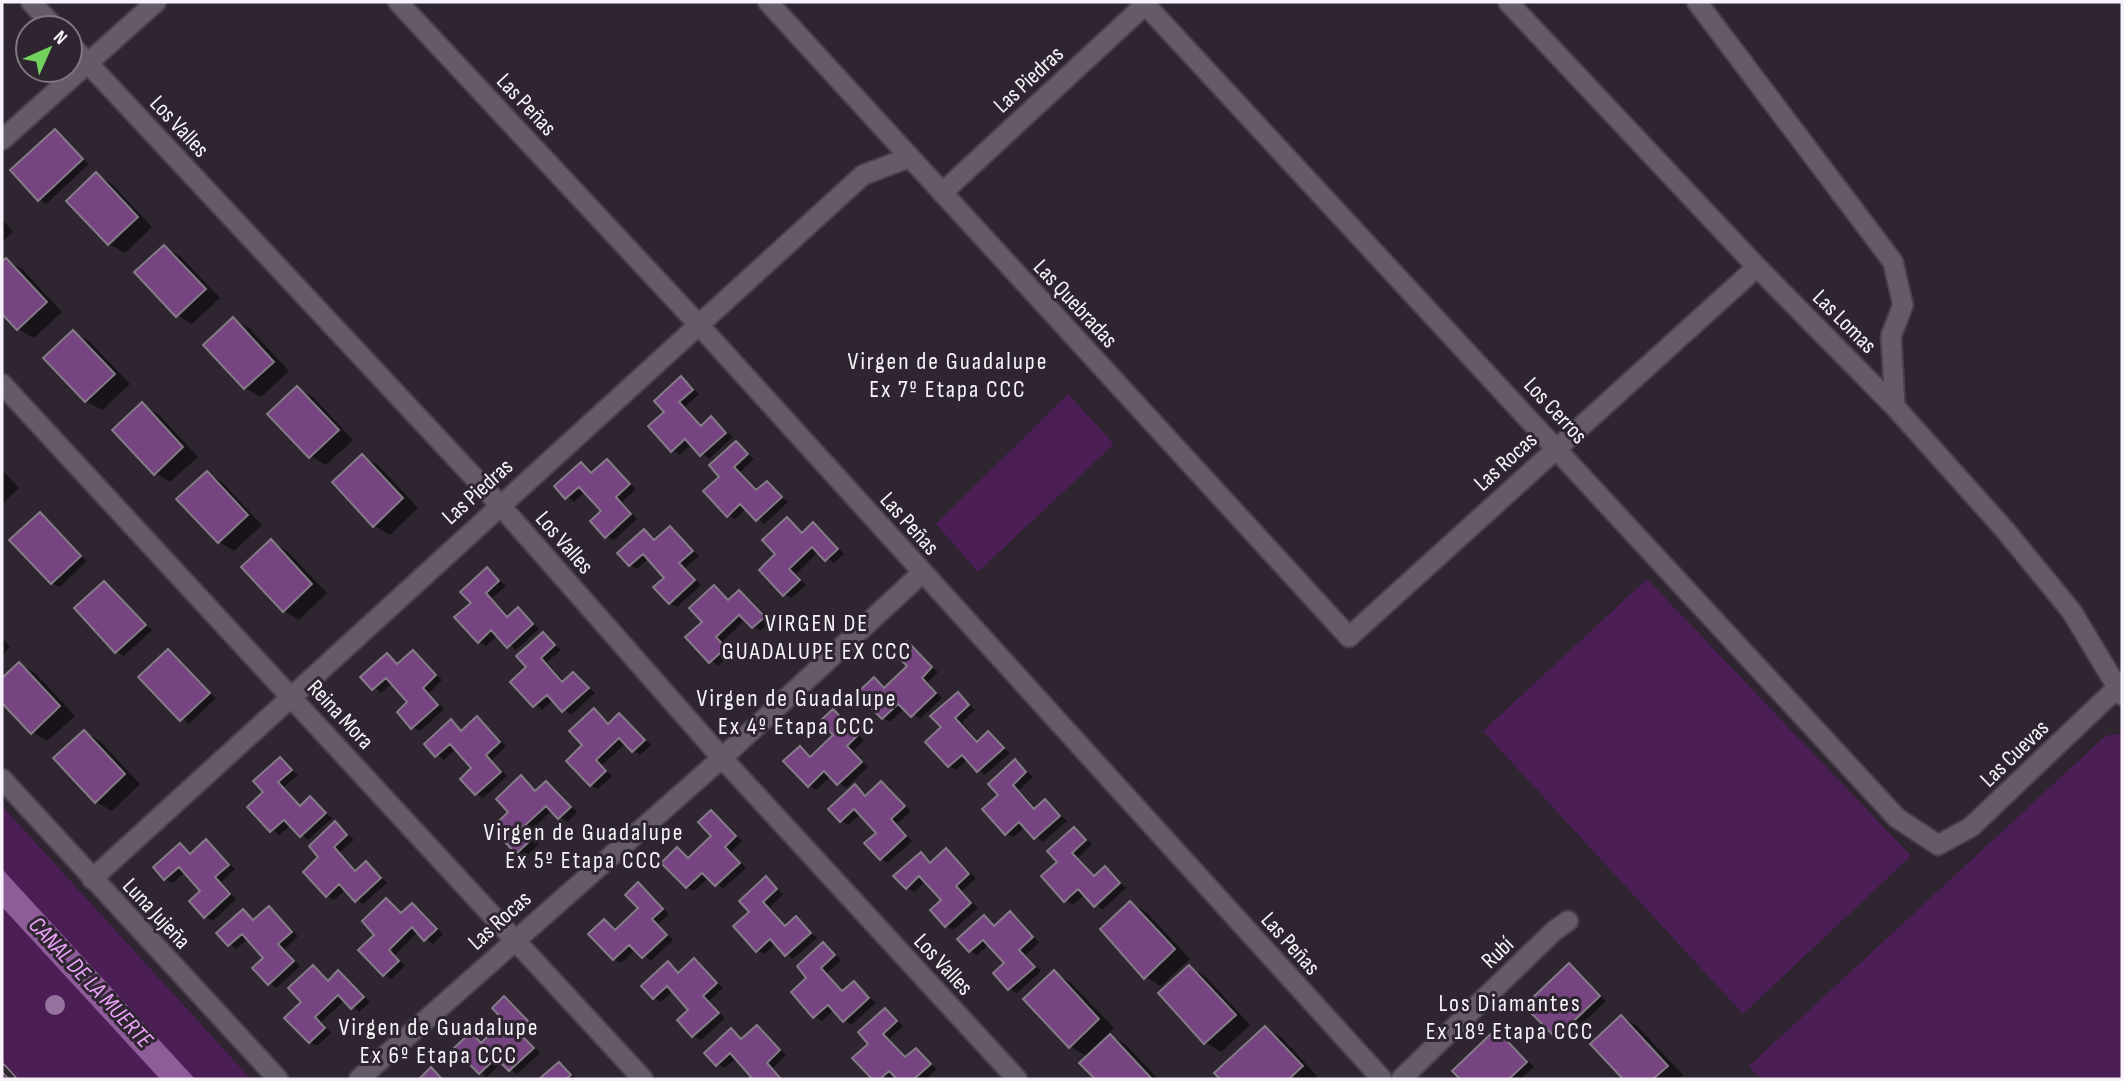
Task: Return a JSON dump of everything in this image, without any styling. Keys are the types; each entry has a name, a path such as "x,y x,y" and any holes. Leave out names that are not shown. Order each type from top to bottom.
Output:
{"street":[{"path":"2,140 156,2"},
{"name":"Las Peñas","path":"398,2 698,324 1382,1079"},
{"name":"Las Quebradas","path":"768,2 1349,637"},
{"name":"Las Lomas","path":"1508,2 1757,267 1895,407 2005,530 2072,612 2120,691"},
{"path":"1696,2 1893,262 1903,305 1891,336 1895,407"},
{"name":"Las Piedras","path":"942,193 1145,3"},
{"name":"Los Cerros","path":"1145,3 1897,818 1938,845"},
{"name":"Los Valles","path":"84,60 499,504 722,758 1017,1079"},
{"name":"Las Piedras","path":"92,879 499,504 863,175 908,158"},
{"name":"Las Rocas","path":"1349,637 1757,267"},
{"name":"Reina Mora","path":"2,384 643,1079"},
{"name":"Las Rocas","path":"359,1079 514,939 722,758 922,573"},
{"name":"Las Cuevas","path":"1938,845 1971,827 2120,691"},
{"name":"Luna Jujeña","path":"2,779 278,1079"},
{"name":"Rubí","path":"1401,1079 1544,940 1568,922"}],"shaded area":[{"path":"1068,394 1114,444 978,572 936,524"},
{"path":"1647,579 1911,856 1743,1014 1483,731"},
{"path":"2112,734 2122,735 2122,1079 1761,1079 1749,1066 2103,738"},
{"path":"2,806 251,1079 2,1079"}],"water":[{"name":"CANAL DE LA MUERTE","path":"2,869 195,1079 160,1079 2,907"}],"building":[{"path":"55,129 83,159 38,201 10,170"},
{"path":"96,172 138,217 108,245 66,201"},
{"path":"164,245 206,289 176,317 134,272"},
{"path":"6,258 47,302 17,330 2,314 2,261"},
{"path":"233,317 274,362 244,389 203,345"},
{"path":"73,330 115,374 85,402 43,358"},
{"path":"681,376 693,390 679,402 701,426 711,416 726,433 700,456 685,439 671,452 648,426 664,412 654,401"},
{"path":"297,386 339,430 309,458 267,414"},
{"path":"142,402 183,447 154,475 112,430"},
{"path":"736,441 748,454 734,467 756,490 767,481 782,497 756,521 740,504 727,517 703,491 719,477 709,465"},
{"path":"362,454 403,498 373,527 332,482"},
{"path":"607,459 630,484 616,497 631,514 605,538 590,521 601,511 579,487 565,499 554,486 581,462 591,473"},
{"path":"207,471 248,515 218,543 176,499"},
{"path":"40,512 81,556 51,584 9,540"},
{"path":"787,517 802,533 813,522 838,549 825,561 812,547 789,569 800,580 783,596 759,570 775,554 762,540"},
{"path":"670,526 693,551 679,563 695,580 669,604 653,587 664,578 643,554 629,566 617,553 644,529 654,540"},
{"path":"271,539 312,584 283,612 241,567"},
{"path":"487,567 499,581 486,593 507,617 518,607 533,624 507,648 491,630 478,643 454,617 471,603 460,592"},
{"path":"104,581 146,625 115,653 74,608"},
{"path":"714,585 728,600 739,590 765,617 752,628 739,615 716,637 726,648 709,663 685,637 702,622 689,608"},
{"path":"543,632 555,645 541,658 562,682 573,672 589,688 562,712 547,695 533,707 510,682 526,667 516,656"},
{"path":"907,641 932,667 922,678 936,693 911,717 898,704 882,719 857,693 874,677 884,688 907,666 894,653"},
{"path":"168,649 210,693 180,721 138,677"},
{"path":"413,650 436,675 423,688 438,705 411,729 397,712 407,702 386,678 372,690 360,677 387,653 397,664"},
{"path":"19,662 60,706 31,734 2,703 2,678"},
{"path":"958,692 969,705 955,718 977,742 988,731 1004,748 977,772 962,755 948,767 925,742 941,727 930,716"},
{"path":"594,708 608,724 619,713 645,740 632,752 619,738 596,760 606,771 590,786 566,761 582,745 569,731"},
{"path":"833,709 858,735 847,746 862,762 837,785 824,771 808,787 783,761 800,746 810,757 833,735 820,721"},
{"path":"477,716 500,742 486,755 501,772 475,795 460,779 471,768 450,744 435,757 424,744 451,719 461,731"},
{"path":"84,730 125,774 95,803 53,758"},
{"path":"280,757 292,770 278,782 300,806 310,796 326,813 300,837 284,820 270,832 247,807 263,792 253,781"},
{"path":"1015,759 1026,772 1013,785 1034,809 1045,799 1060,816 1034,839 1019,822 1005,835 982,809 998,795 988,784"},
{"path":"521,775 535,791 546,781 571,807 558,819 546,806 522,828 532,839 516,854 492,828 508,812 496,799"},
{"path":"881,781 905,806 891,819 906,836 880,860 864,843 876,833 854,809 840,822 828,809 855,784 865,796"},
{"path":"711,810 736,836 725,847 740,863 715,886 702,873 686,888 661,863 677,847 688,858 711,836 698,822"},
{"path":"335,821 347,835 334,847 355,871 366,861 381,878 355,902 339,884 326,897 303,872 318,857 309,846"},
{"path":"1074,827 1086,840 1072,853 1094,876 1105,866 1120,883 1094,907 1078,889 1064,902 1041,876 1057,862 1047,851"},
{"path":"206,839 229,865 215,877 230,894 204,918 189,901 200,891 179,867 164,880 153,867 180,843 190,854"},
{"path":"946,848 969,874 956,886 971,903 945,927 930,910 941,900 919,876 906,889 893,876 921,852 930,863"},
{"path":"766,876 777,889 763,902 785,926 796,916 811,933 785,956 770,939 756,952 733,926 749,912 739,901"},
{"path":"638,882 663,909 652,919 667,935 642,958 629,945 613,960 588,934 604,919 615,930 638,908 625,895"},
{"path":"386,898 401,913 412,903 437,929 424,941 412,927 389,950 399,961 383,976 358,950 374,935 362,921"},
{"path":"1130,901 1175,949 1144,979 1100,929"},
{"path":"269,906 292,932 278,944 294,961 268,985 252,968 263,958 242,934 228,946 216,933 243,909 253,920"},
{"path":"1010,911 1033,937 1019,950 1035,967 1008,990 993,973 1004,963 983,940 969,952 957,939 984,915 994,926"},
{"path":"823,942 835,955 821,968 842,991 854,981 869,998 843,1022 828,1005 813,1018 791,992 806,978 797,966"},
{"path":"694,958 717,983 703,996 719,1013 692,1037 677,1020 688,1010 667,986 653,999 641,986 668,961 678,973"},
{"path":"1569,963 1600,996 1556,1038 1524,1006"},
{"path":"313,965 328,981 338,970 364,997 351,1009 338,995 315,1017 325,1028 309,1043 284,1018 301,1002 288,988"},
{"path":"1189,965 1236,1015 1204,1044 1158,993"},
{"path":"1054,970 1099,1019 1069,1048 1023,999"},
{"path":"504,996 529,1022 518,1032 534,1048 509,1071 496,1058 479,1074 454,1048 471,1032 481,1043 504,1021 492,1008"},
{"path":"885,1008 897,1021 883,1034 905,1057 916,1048 931,1064 914,1079 897,1079 889,1071 880,1079 872,1079 852,1058 868,1044 858,1032"},
{"path":"1621,1015 1668,1066 1653,1079 1623,1079 1590,1044"},
{"path":"757,1025 780,1050 767,1063 781,1079 749,1079 751,1077 730,1053 716,1066 704,1053 731,1028 741,1039"},
{"path":"1265,1026 1303,1066 1289,1079 1220,1079 1214,1073"},
{"path":"1496,1029 1527,1062 1509,1079 1460,1079 1452,1071"},
{"path":"1110,1034 1152,1079 1095,1079 1079,1063"},
{"path":"559,1062 571,1075 566,1079 539,1079"},
{"path":"431,1067 442,1079 419,1079"}],"railway":[{"path":"2,1067 13,1079"}],"district":[{"name":"Virgen de Guadalupe Ex 7º Etapa CCC","path":"948,375"},
{"name":"VIRGEN DE GUADALUPE EX CCC","path":"817,637"},
{"name":"Virgen de Guadalupe Ex 4º Etapa CCC","path":"797,712"},
{"name":"Virgen de Guadalupe Ex 5º Etapa CCC","path":"584,846"},
{"name":"Los Diamantes Ex 18º Etapa CCC","path":"1510,1017"},
{"name":"Virgen de Guadalupe Ex 6º Etapa CCC","path":"439,1041"}]}
